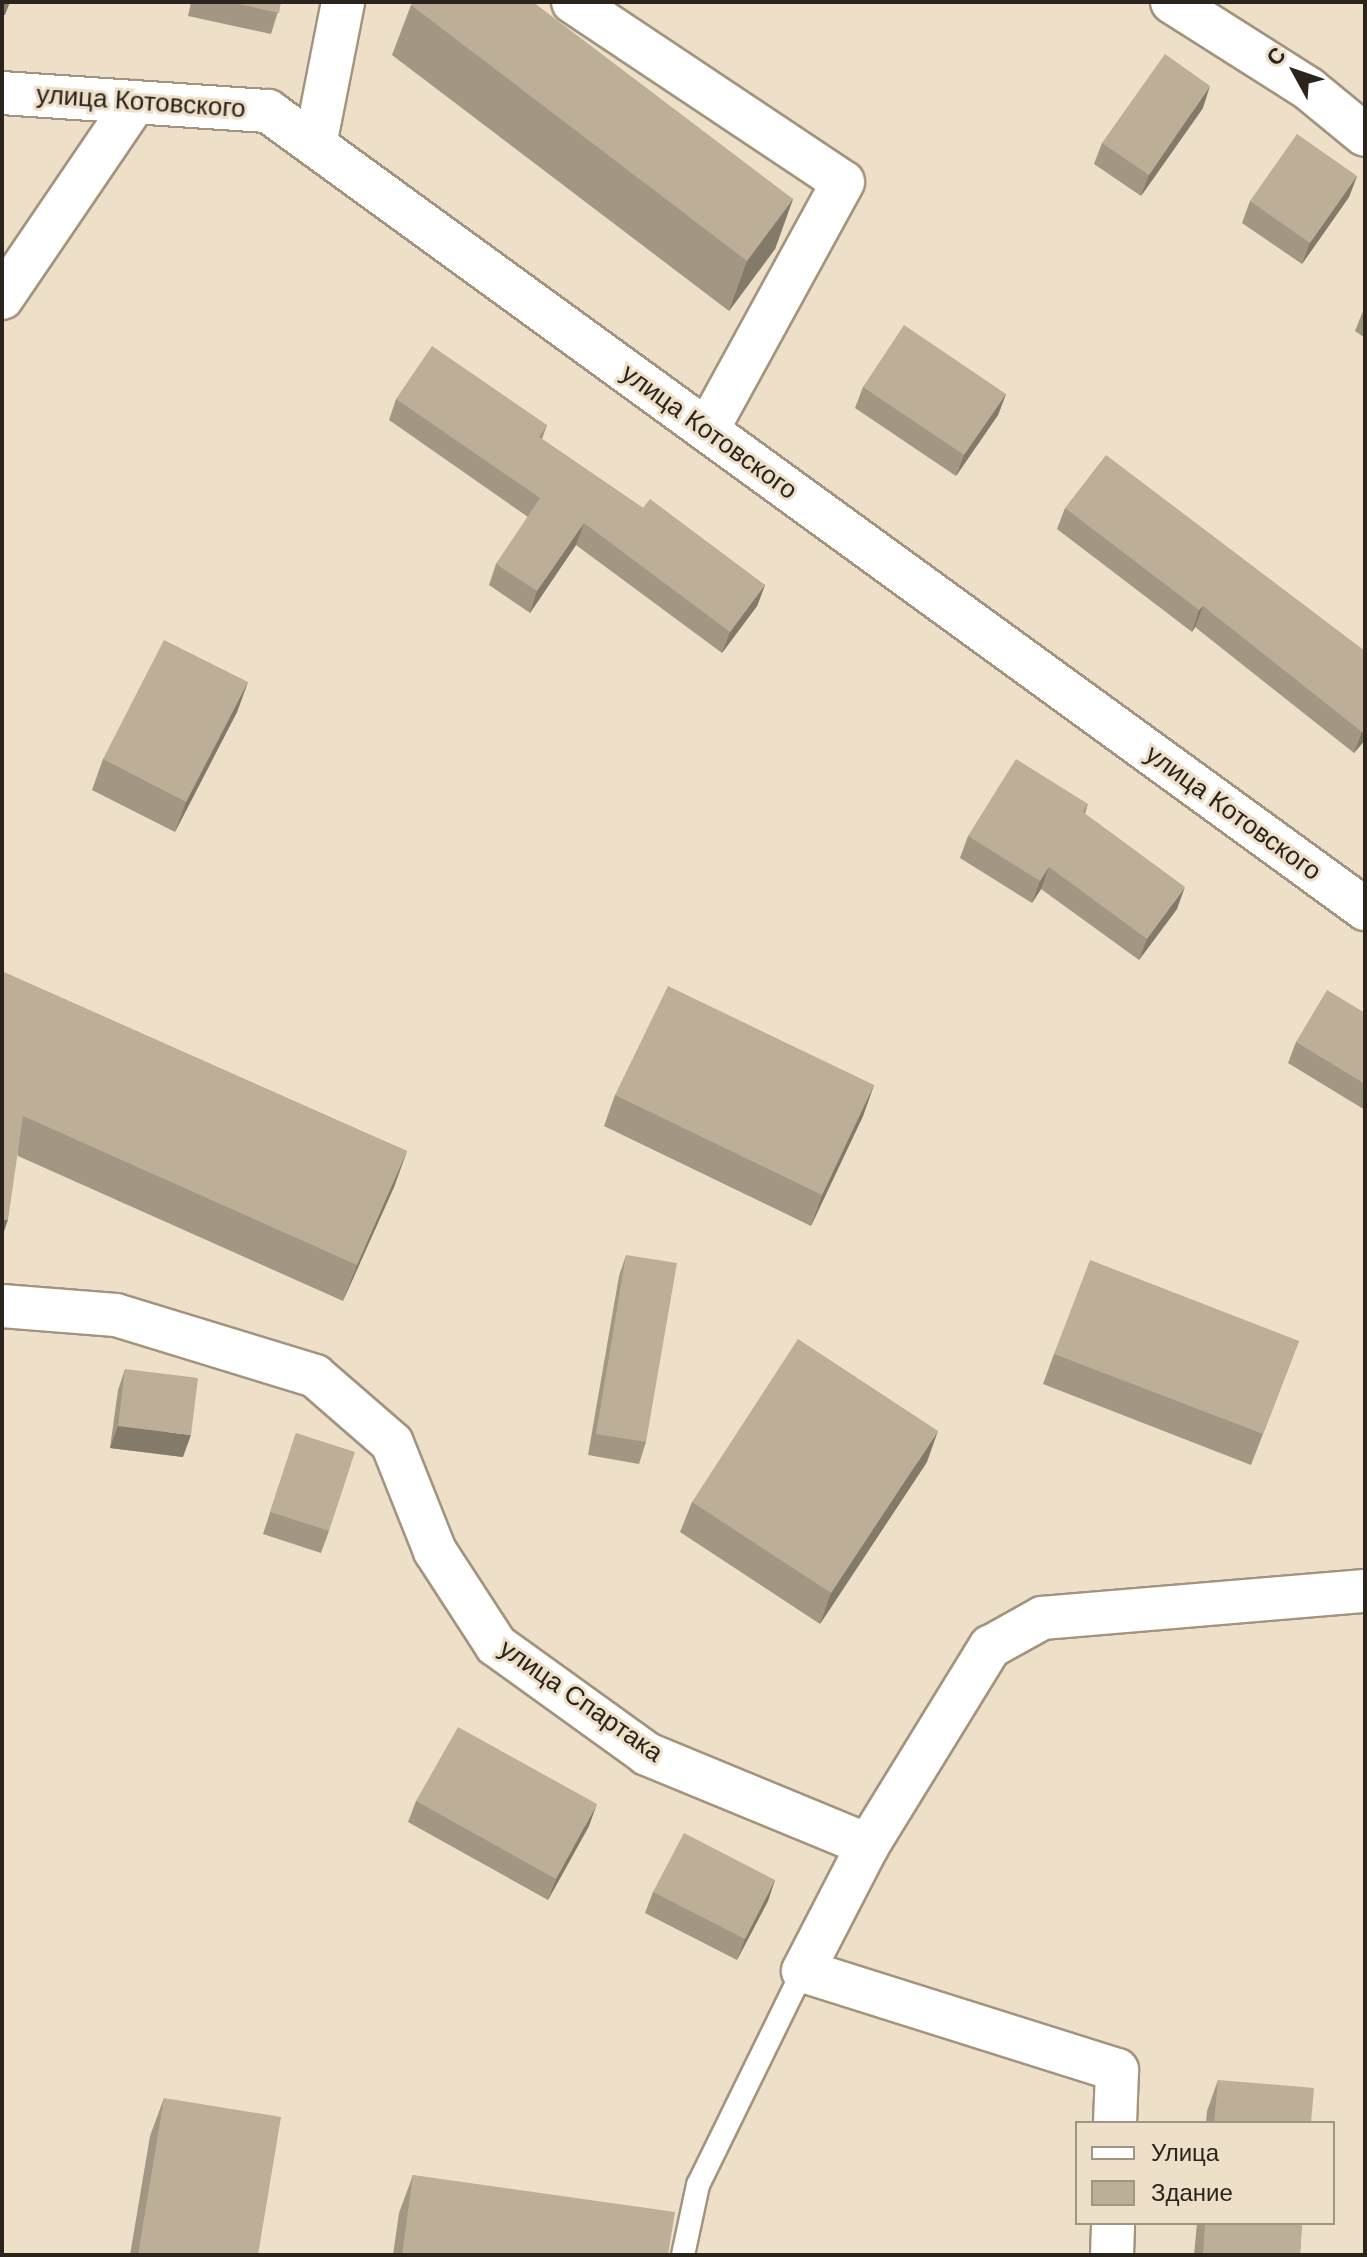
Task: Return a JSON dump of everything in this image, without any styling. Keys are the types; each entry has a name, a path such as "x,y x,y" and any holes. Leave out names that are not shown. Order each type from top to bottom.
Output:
{"street":[{"path":"315,145 343,2"},
{"path":"573,2 843,182 707,430"},
{"path":"1172,2 1309,89 1365,135"},
{"name":"улица Котовского","path":"2,93 268,111 1365,909"},
{"path":"2,298 135,102"},
{"name":"улица Спартака","path":"2,1306 116,1315 315,1376 392,1443 435,1551 496,1645 647,1754 868,1845"},
{"path":"1115,2121 1117,2070 803,1971 868,1845 990,1647 1042,1618 1365,1591"},
{"path":"1112,2255 1113,2225"}],"lane":[{"path":"683,2255 698,2185 803,1971"}],"building":[{"path":"230,2 281,2 279,13"},
{"path":"413,2 533,2 793,199 747,261 411,5"},
{"path":"1165,54 1210,86 1149,175 1102,143"},
{"path":"1297,134 1357,176 1310,243 1250,201"},
{"path":"904,325 1006,394 964,455 863,387"},
{"path":"432,346 547,425 539,437 643,508 650,499 765,585 730,632 584,523 537,591 496,564 540,498 396,399"},
{"path":"1106,455 1365,651 1365,729 1362,732 1203,606 1199,610 1065,508"},
{"path":"164,640 248,682 186,802 103,759"},
{"path":"1016,759 1088,804 1083,812 1185,887 1147,939 1049,867 1040,881 968,836"},
{"path":"4,972 407,1151 357,1265 23,1116 8,1220 2,1219"},
{"path":"668,986 874,1085 822,1195 615,1095"},
{"path":"1327,990 1365,1013 1365,1084 1296,1042"},
{"path":"626,1255 677,1263 646,1442 596,1434"},
{"path":"1090,1260 1299,1341 1263,1434 1054,1354"},
{"path":"798,1339 938,1431 831,1593 692,1502"},
{"path":"125,1369 198,1378 191,1435 118,1426"},
{"path":"296,1433 355,1452 329,1531 270,1512"},
{"path":"458,1727 597,1804 556,1879 416,1801"},
{"path":"684,1833 775,1880 745,1939 653,1892"},
{"path":"1218,2080 1314,2088 1311,2121 1214,2121"},
{"path":"164,2098 281,2117 258,2255 138,2255"},
{"path":"413,2175 675,2212 668,2255 402,2255"},
{"path":"1205,2225 1302,2225 1300,2255 1203,2255"}]}
